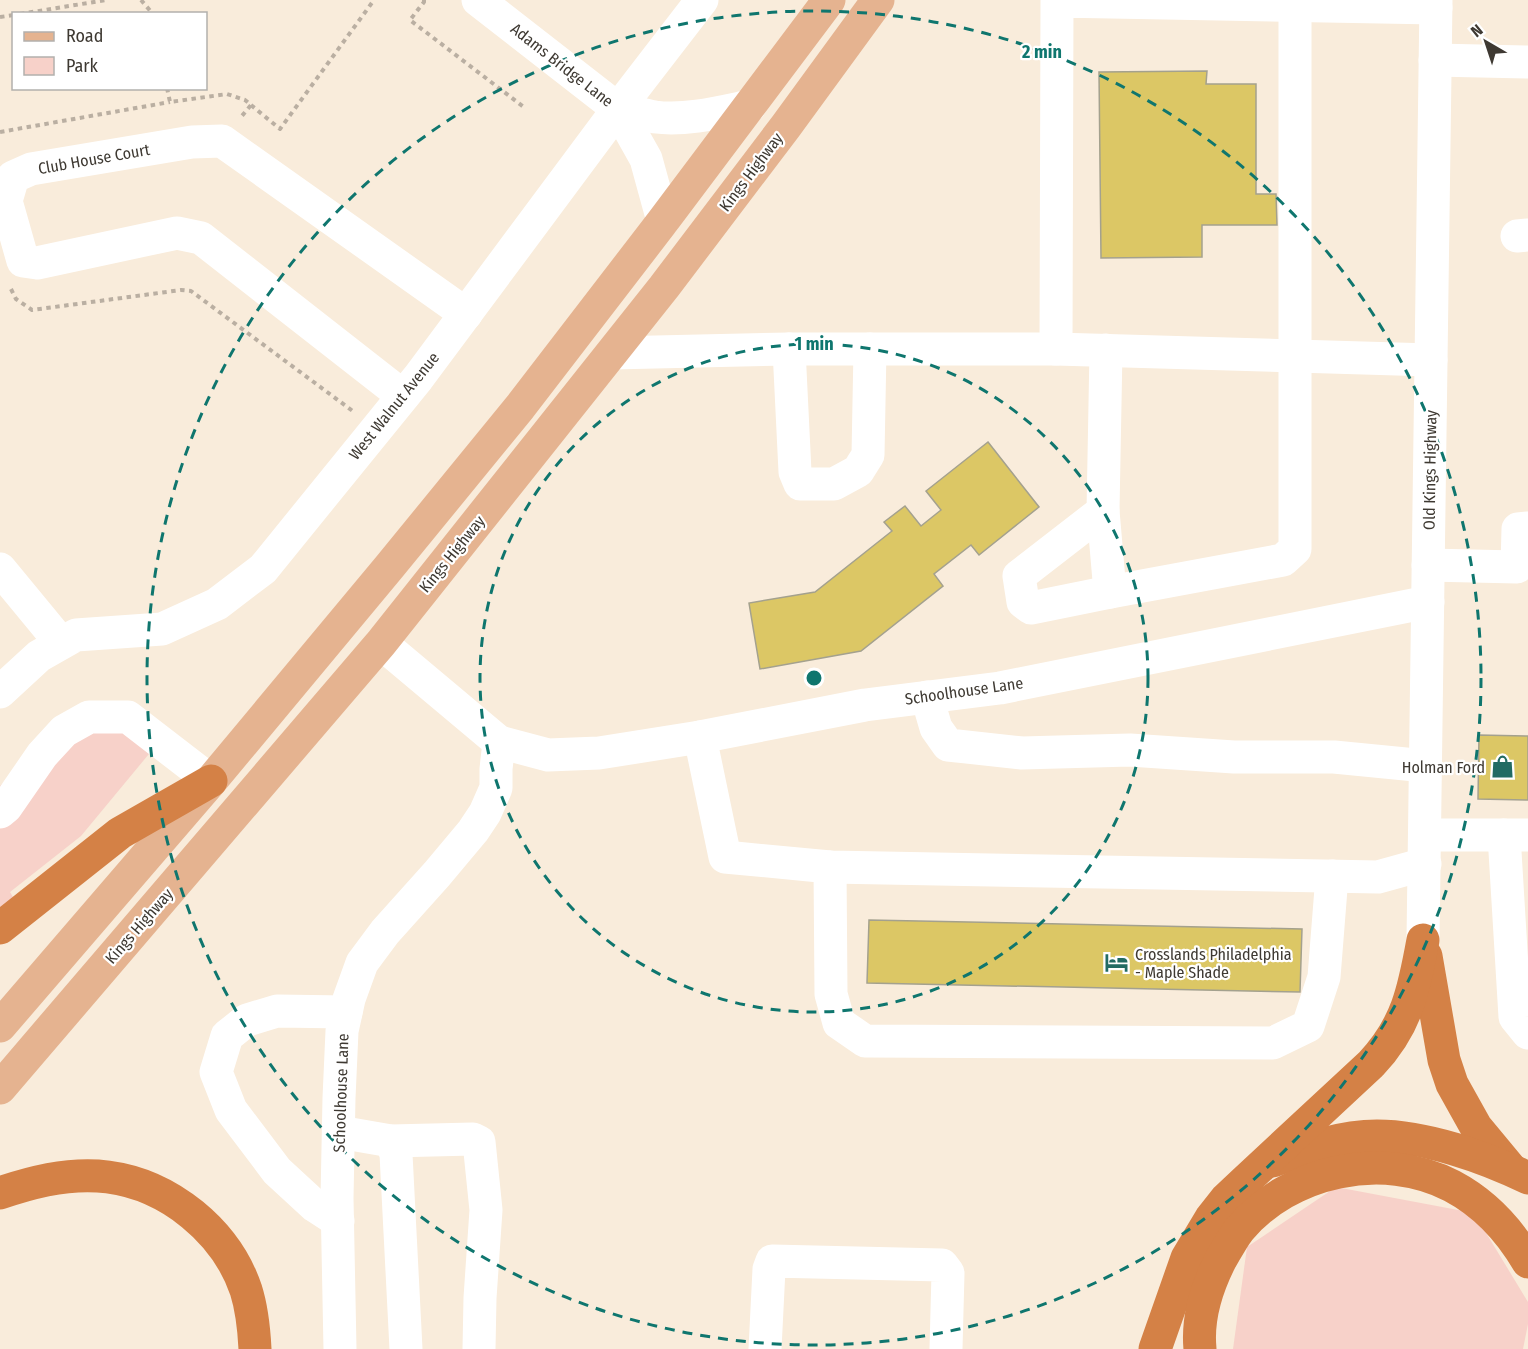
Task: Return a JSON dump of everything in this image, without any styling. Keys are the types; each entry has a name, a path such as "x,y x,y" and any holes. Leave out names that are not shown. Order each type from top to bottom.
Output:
{"highway":[{"path":"0,928 120,833 211,781"},
{"path":"1155,1349 1187,1258 1211,1218 1226,1199 1383,1051 1399,1026 1410,999 1423,940"},
{"path":"1423,940 1444,1060 1452,1084 1476,1127 1520,1174"},
{"path":"1260,1166 1323,1144 1376,1136 1432,1143 1520,1174"},
{"path":"1200,1349 1200,1322 1204,1299 1213,1275 1239,1231 1273,1200 1314,1178 1361,1168 1406,1171 1429,1176 1472,1198 1490,1213 1519,1247 1528,1263"},
{"path":"0,1193 25,1184 54,1178 107,1177 138,1184 175,1201 195,1215 209,1230 236,1268 246,1289 251,1310 255,1349"}],"main road":[{"path":"0,1026 211,781 520,407 663,222 829,0"},
{"name":"Kings Highway","path":"0,1088 381,643 612,353 738,189 878,0"}],"street":[{"name":"Adams Bridge Lane","path":"478,0 618,108 646,159 663,222"},
{"name":"West Walnut Avenue","path":"0,692 39,656 76,635 162,629 217,604 263,568 403,396 618,108 702,0"},
{"path":"1056,349 1057,0 1436,4"},
{"path":"1103,511 1019,576 1023,602 1031,608 1283,560 1295,549 1295,3"},
{"name":"Old Kings Highway","path":"1423,940 1436,4"},
{"path":"1435,60 1528,62"},
{"name":"Adams Bridge Lane","path":"618,108 657,117 704,115 750,106"},
{"path":"222,141 466,314"},
{"name":"Club House Court","path":"222,141 192,142 31,169 13,177 6,201 23,261 37,263 177,234 201,238 403,396"},
{"path":"789,349 795,472 800,483 834,484 858,471 868,455 870,349"},
{"path":"612,353 789,349 1056,349 1431,360"},
{"path":"1106,350 1103,511 1110,592"},
{"path":"1428,565 1517,567 1518,529 1528,528"},
{"path":"0,569 62,643"},
{"name":"Schoolhouse Lane","path":"381,643 499,742 548,755 599,753 700,737 865,705 1000,688 1428,602"},
{"path":"927,697 936,728 948,745 1022,753 1130,750 1234,757 1334,757 1426,766"},
{"path":"0,812 6,807 42,755 64,731 89,717 128,717 211,781"},
{"path":"700,737 725,857 830,867 1378,877 1425,850 1516,835 1515,1017 1527,1031"},
{"name":"Schoolhouse Lane","path":"340,1349 339,1098 342,1031 349,999 362,963 385,932 473,831 485,813 496,788 499,742"},
{"path":"830,867 831,994 839,1023 864,1041 1273,1043 1308,1026 1324,977 1332,876"},
{"path":"338,1221 315,1206 277,1171 231,1110 216,1072 227,1036 247,1020 277,1011 346,1012"},
{"path":"339,1132 391,1141 473,1139 479,1142 486,1210 479,1349"},
{"path":"391,1141 396,1154 406,1349"},
{"path":"765,1349 769,1269 772,1261 942,1265 948,1273 945,1349"}],"path":[{"path":"32,12 106,0"},
{"path":"141,0 152,12"},
{"path":"0,132 227,94 245,100 280,129 374,0"},
{"path":"424,0 410,20 525,108"},
{"path":"167,90 170,102"},
{"path":"222,141 251,105"},
{"path":"11,288 16,299 32,310 181,290 191,291 377,428"}],"green space":[{"path":"132,720 158,743 81,836 10,892 20,909 0,933 0,786 64,724"},
{"path":"1336,1187 1474,1213 1528,1302 1528,1324 1523,1349 1233,1349 1247,1247"}],"building":[{"path":"1207,71 1206,84 1256,84 1256,194 1276,194 1277,225 1202,225 1202,257 1101,258 1099,72"},
{"path":"988,442 1039,507 979,555 971,545 934,574 943,586 861,651 760,669 749,603 815,592 892,531 884,522 905,506 921,526 941,510 926,491"},
{"name":"Holman Ford","path":"1479,735 1528,736 1528,800 1478,799"},
{"path":"869,920 1302,929 1300,992 867,983"}],"place":[{"name":"Holman Ford","path":"1503,767"},
{"name":"Crosslands Philadelphia - Maple Shade","path":"1117,963"}]}
